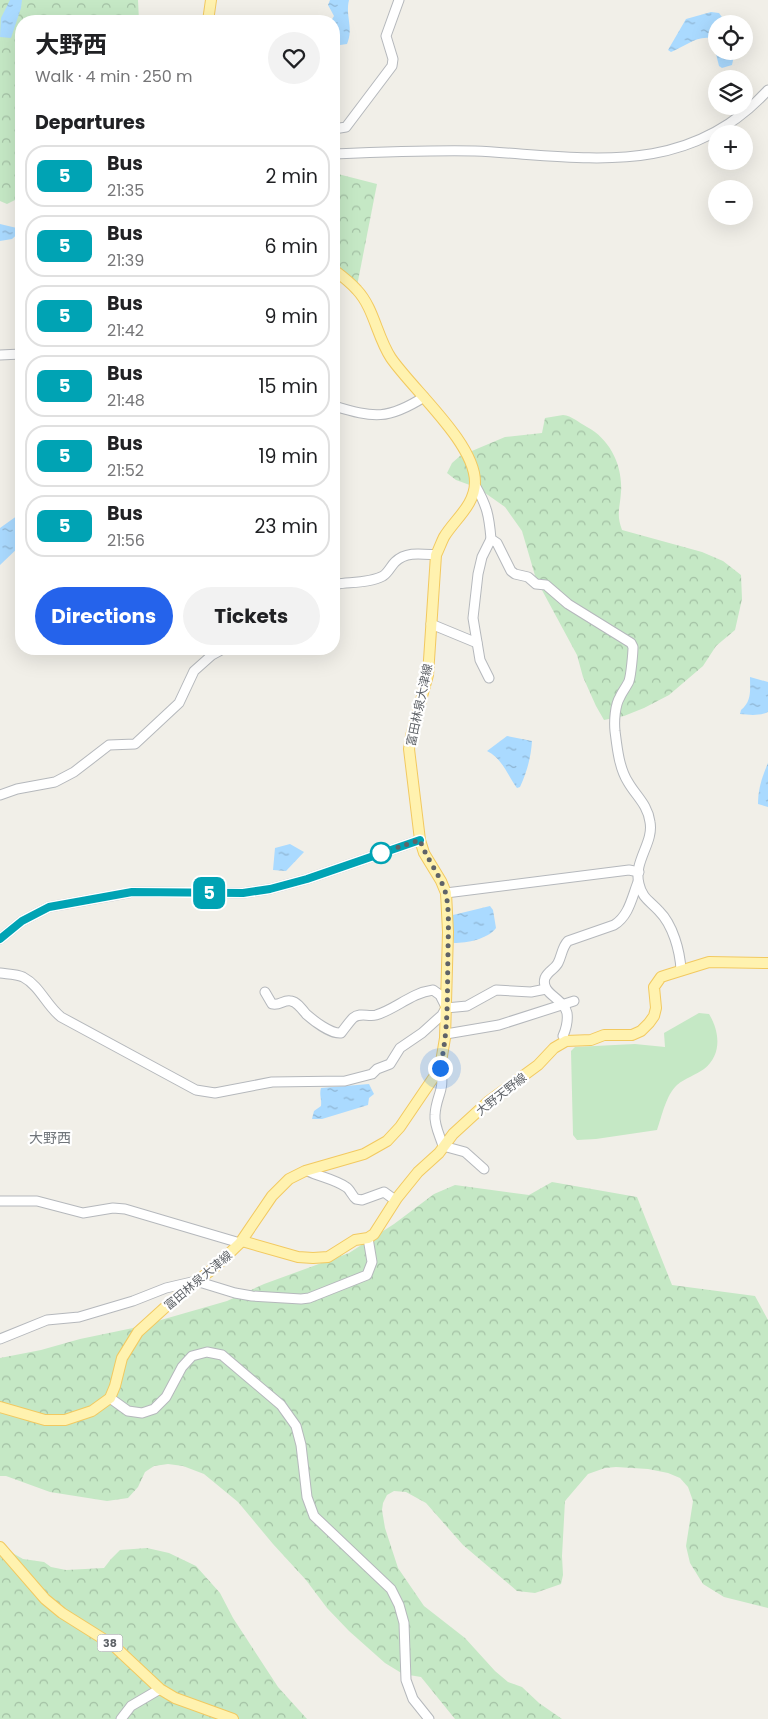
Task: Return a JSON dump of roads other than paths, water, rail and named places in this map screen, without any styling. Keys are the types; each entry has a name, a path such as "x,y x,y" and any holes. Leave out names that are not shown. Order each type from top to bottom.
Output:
{"main road":[{"path":"208,15 211,0"},
{"path":"340,275 358,291 371,314 390,357 444,421 471,461 475,485"},
{"name":"富田林泉大津線","path":"110,1398 122,1358 128,1345 138,1332 241,1242 272,1196 289,1179 308,1170 364,1154 388,1141 400,1127 440,1068 446,1034 448,932 446,893 424,853 420,840 420,827 409,749 428,675 436,554 444,537 467,506 474,492 475,485"},
{"name":"大野天野線","path":"368,1238 374,1234 395,1200 418,1172 439,1153 443,1146 478,1111 538,1065 560,1044 571,1040 591,1040 604,1036 632,1036 641,1031 650,1024 654,1016 656,1008 654,987 657,982 667,975 709,962 768,963"},
{"path":"241,1242 286,1254 313,1258 328,1257 355,1240 368,1238"},
{"path":"0,1407 45,1420 65,1420 92,1411 110,1398"},
{"name":"38","path":"0,1547 45,1599 62,1613 113,1645 160,1689 175,1698 232,1719"}],"street":[{"path":"340,128 346,127 392,66 393,59 386,36 399,0"},
{"path":"340,154 397,150 474,151 611,158 652,155 704,138 732,121 759,100 768,90"},
{"path":"0,355 15,354"},
{"path":"340,408 361,414 380,416 408,407 424,396"},
{"path":"475,485 485,501 489,514 491,539 482,557 478,574 473,618 480,660 489,678"},
{"path":"491,539 497,543 514,574 528,577 536,584 546,585 568,604 631,643 633,647 630,680 618,700 615,729 623,771 628,783 646,808 650,822 650,836 642,852 638,882 626,915 614,925 568,941 564,945 557,965 546,976 544,982 546,989 564,1004 567,1013 563,1036"},
{"path":"340,584 384,576 394,562 401,557 411,554 436,554"},
{"path":"431,624 478,643"},
{"path":"0,795 17,789 55,782 74,772 109,745 135,744 179,703 194,671 212,655"},
{"path":"0,939 22,921 49,907 132,892 243,893 270,889 307,879 420,840"},
{"path":"446,893 629,870 639,872"},
{"path":"638,882 646,900 667,921 680,955 682,970"},
{"path":"680,955 697,966"},
{"path":"0,973 22,976 35,985 54,1012 61,1017 196,1090 206,1093 272,1082 344,1081 372,1074 377,1069 390,1064 400,1048 422,1034 442,1015 446,1008"},
{"path":"446,1008 467,1006 496,990 531,992 546,989"},
{"path":"265,992 272,1004 277,1005 287,1000 294,1001 309,1016 335,1034 341,1033 353,1018 359,1015 375,1015 418,993 433,990 440,995 446,1008"},
{"path":"446,1034 499,1025 574,1001"},
{"path":"440,1068 443,1080 435,1115 436,1128 443,1146 466,1152 484,1169"},
{"path":"308,1170 348,1187 356,1199 362,1200 384,1192 395,1200"},
{"path":"0,1202 37,1201 83,1213 113,1208 125,1209 241,1242"},
{"path":"0,1339 47,1320 79,1317 134,1301 166,1288 196,1281 235,1293 252,1296 309,1298 367,1275 372,1262 368,1238"},
{"path":"110,1398 128,1411 142,1413 154,1409 166,1397 182,1367 192,1356 207,1352 222,1355 281,1405 296,1426 301,1445 307,1496 314,1516 391,1590 399,1604 404,1623 406,1680 413,1699 429,1719"},
{"path":"121,1719 131,1706 160,1689"}],"water":[{"path":"10,0 22,0 19,15 15,15 15,26 11,38 0,37 1,18"},
{"path":"330,0 349,0 350,33 347,44 340,45 340,15 333,15 328,5"},
{"path":"711,12 720,15 708,15 708,38 695,40 671,52 668,50 686,19"},
{"path":"718,60 733,60 732,65 722,68 719,66"},
{"path":"0,224 15,228 15,236 12,239 0,241"},
{"path":"15,517 15,551 0,565 0,528"},
{"path":"750,677 768,682 768,712 758,715 740,714 749,699"},
{"path":"507,736 532,741 527,770 520,787 517,788 497,758 487,751"},
{"path":"768,763 768,807 758,804 761,783"},
{"path":"290,844 304,852 286,871 273,870 275,848"},
{"path":"490,906 493,910 496,928 488,935 477,940 454,943 453,915"},
{"path":"369,1084 374,1094 369,1098 368,1105 322,1119 312,1119 314,1111 321,1106 321,1088"}],"district":[{"name":"大野西","path":"50,1138"}]}
